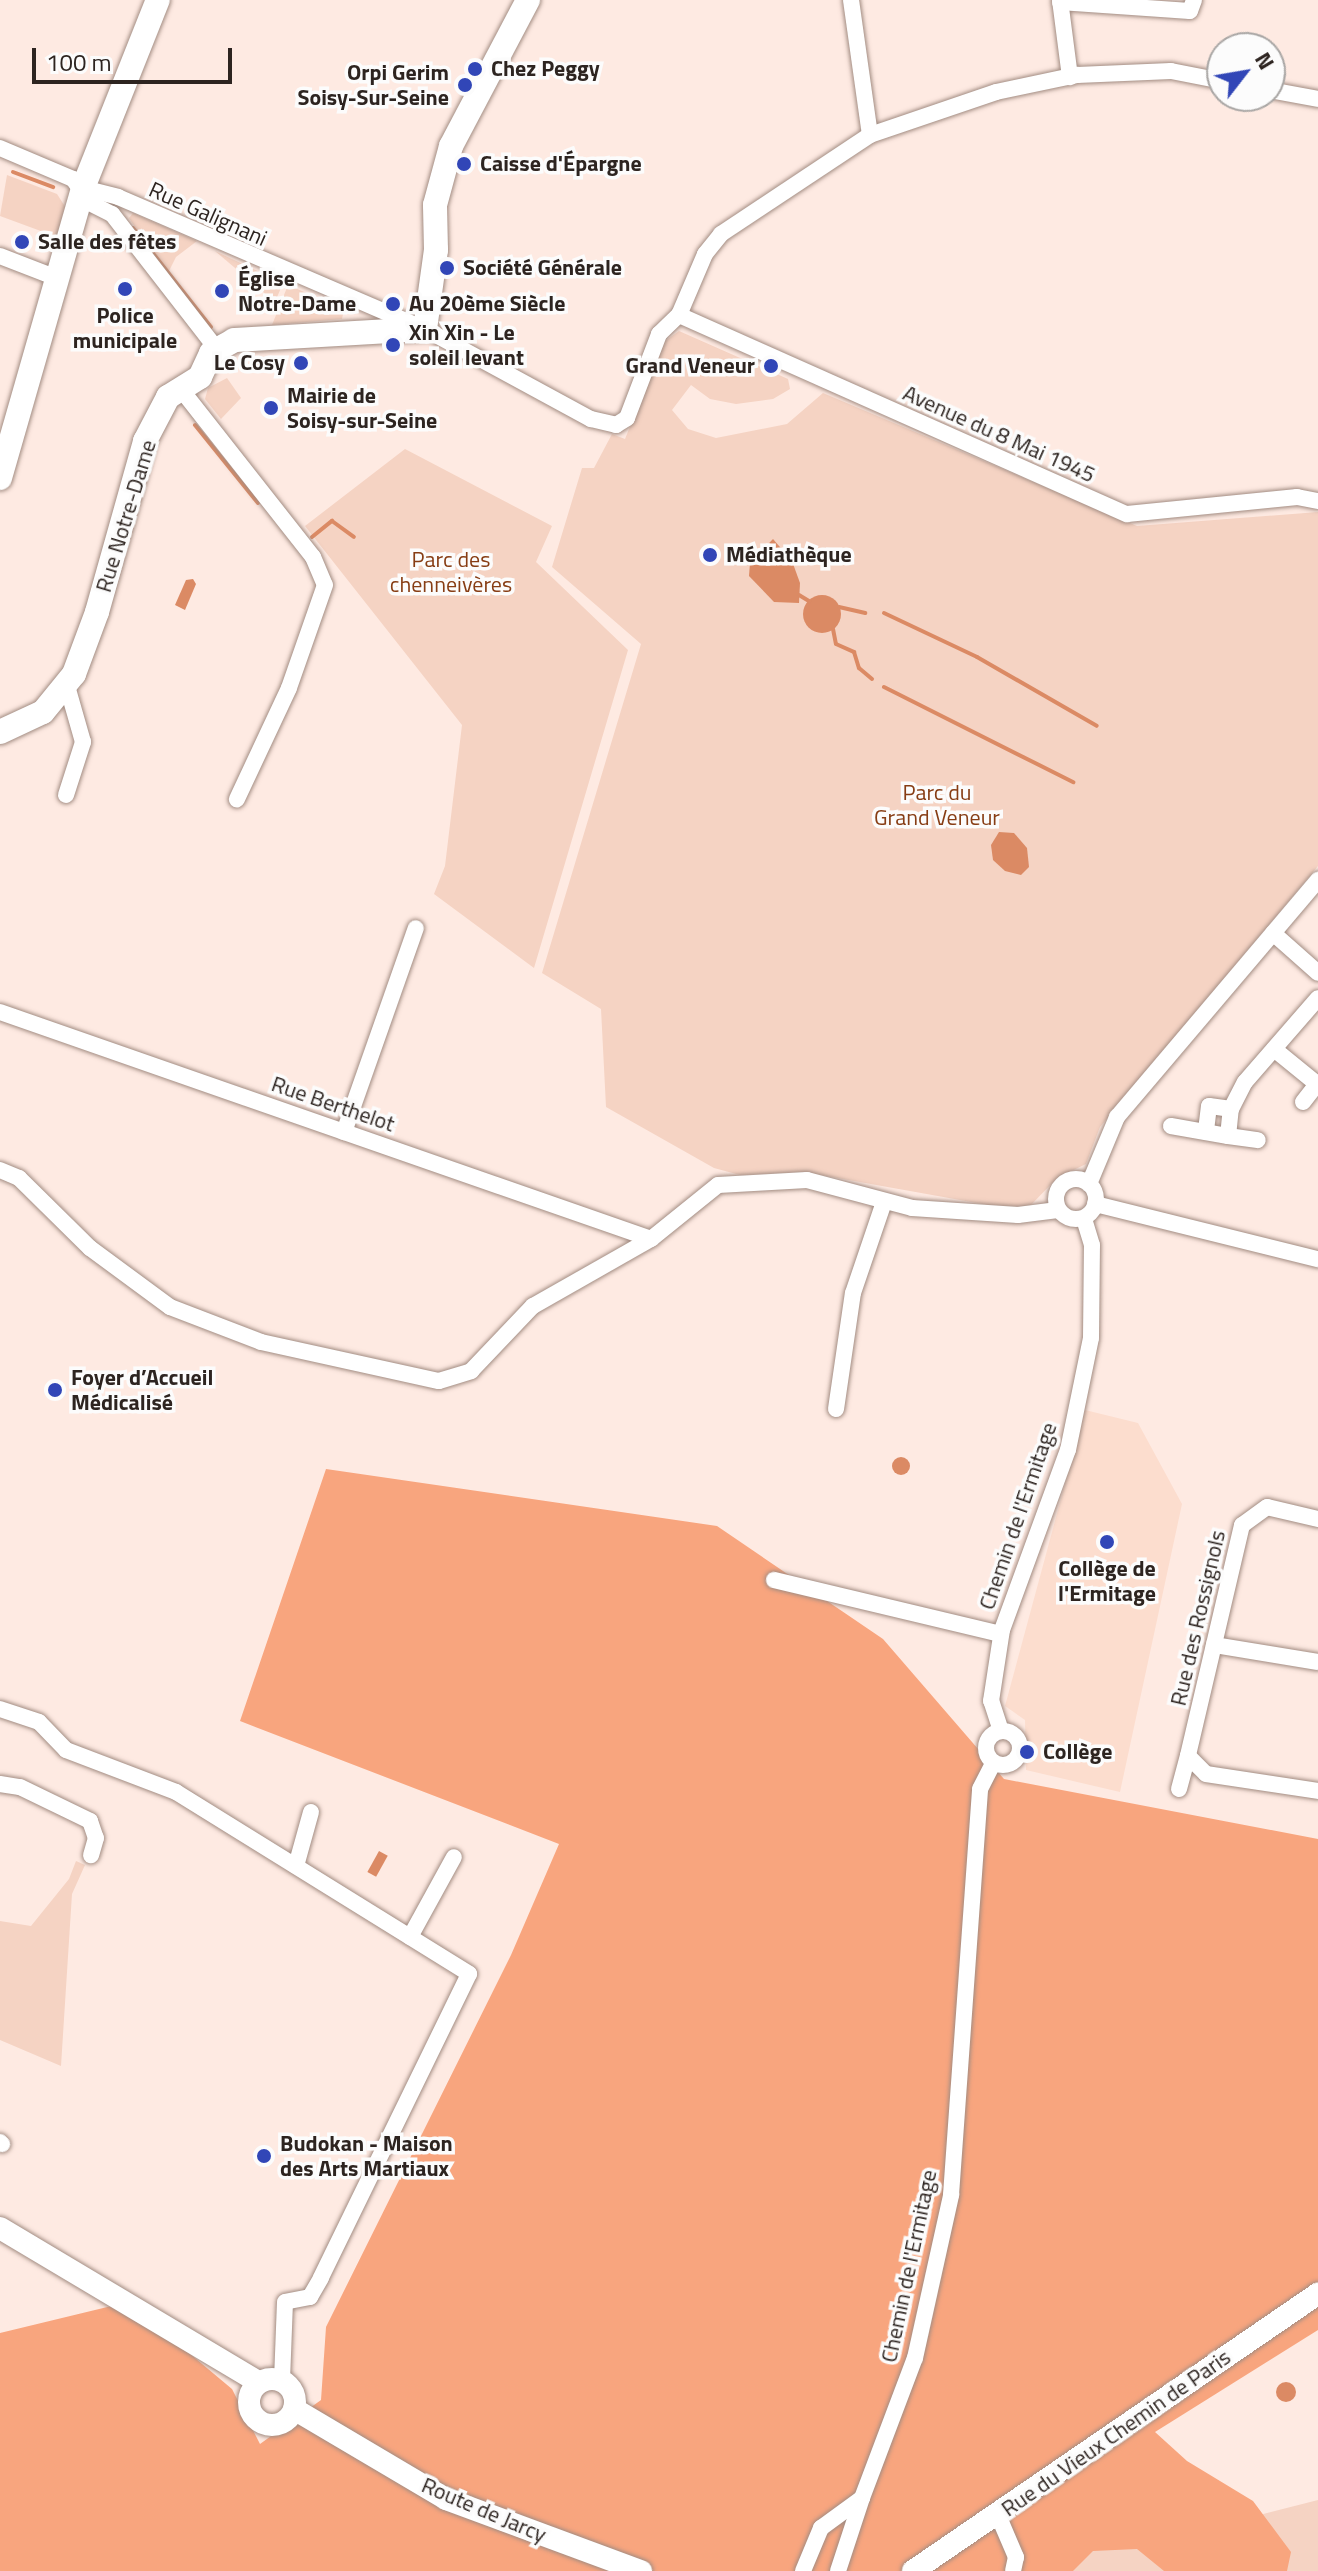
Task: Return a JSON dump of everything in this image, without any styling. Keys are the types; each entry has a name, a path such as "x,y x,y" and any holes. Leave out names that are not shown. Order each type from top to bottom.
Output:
{"main road":[{"path":"0,478 83,188 158,0"},
{"path":"216,348 234,340 425,329 436,250 435,205 451,146 528,0"},
{"name":"Rue Notre-Dame","path":"0,732 30,722 67,686 97,612 145,441 168,397 200,377 216,348"}],"street":[{"path":"851,0 870,135"},
{"path":"1070,77 1060,1 1190,11 1194,0"},
{"path":"679,315 705,254 721,234 870,135 984,95 1070,77 1171,71 1206,78"},
{"path":"1286,93 1318,99"},
{"name":"Rue Galignani","path":"0,148 115,206 425,329 591,419 616,425 627,418 659,334 679,315"},
{"path":"115,206 216,348"},
{"path":"0,256 57,278"},
{"path":"355,333 364,315 358,304"},
{"name":"Avenue du 8 Mai 1945","path":"679,315 1127,514 1297,497 1318,501"},
{"path":"180,388 319,565 325,585 289,688 237,799"},
{"path":"66,795 83,742 67,686"},
{"path":"1095,1204 1089,1184 1117,1117 1318,880"},
{"path":"344,1132 416,928"},
{"path":"1273,933 1318,973"},
{"path":"1228,1136 1231,1109 1245,1082 1318,998"},
{"name":"Rue Berthelot","path":"0,1012 651,1239"},
{"path":"1274,1049 1318,1084 1303,1102"},
{"path":"1206,1132 1209,1106 1231,1109"},
{"path":"1171,1126 1258,1140"},
{"path":"0,1170 19,1178 90,1248 170,1307 261,1342 439,1381 471,1371 548,1295 651,1239 718,1185 807,1180 884,1202 1018,1215 1058,1210 1071,1219 1084,1219 1095,1204"},
{"path":"1058,1210 1056,1195 1065,1182 1089,1184"},
{"path":"836,1409 853,1293 884,1202"},
{"path":"1095,1204 1318,1259"},
{"name":"Chemin de l'Ermitage","path":"1001,1731 991,1701 1001,1634 1019,1573 1068,1450 1091,1338 1092,1245 1084,1219"},
{"name":"Rue des Rossignols","path":"1179,1789 1242,1525 1267,1507 1318,1519"},
{"path":"774,1580 1001,1634"},
{"path":"1214,1645 1318,1662"},
{"path":"0,1709 39,1722 66,1750 176,1792 469,1974 321,2278 310,2297 285,2302 282,2381 293,2392 294,2409 279,2424 255,2419 248,2403 258,2382"},
{"path":"1001,1731 1016,1737 1019,1753 1007,1764 994,1762 987,1742 1001,1731"},
{"path":"1188,1756 1206,1774 1318,1791"},
{"name":"Chemin de l'Ermitage","path":"838,2571 915,2358 951,2195 979,1843 980,1789 994,1762"},
{"path":"0,1784 69,1807 90,1821 96,1838 91,1855"},
{"path":"296,1866 311,1812"},
{"path":"410,1937 454,1857"},
{"path":"0,2228 258,2382 282,2381"},
{"name":"Rue du Vieux Chemin de Paris","path":"913,2571 1318,2294"},
{"name":"Route de Jarcy","path":"294,2409 446,2499 641,2571"},
{"path":"803,2571 821,2528 862,2498"},
{"path":"998,2515 1016,2557 1013,2571"}],"shaded area":[{"path":"773,539 792,561 800,583 799,603 774,602 749,576 750,563"},
{"path":"193,579 196,584 185,610 175,605 186,580"},
{"path":"822,595 835,601 841,614 835,627 822,633 809,627 803,614 809,601"},
{"path":"999,832 1014,833 1027,848 1029,867 1021,875 1005,871 993,860 991,845"},
{"path":"1085,1410 1138,1423 1182,1504 1120,1792 1026,1770 1025,1720 1005,1706"},
{"path":"901,1457 910,1466 901,1475 892,1466"},
{"path":"326,1469 717,1526 883,1639 1004,1779 1318,1839 1318,2330 1155,2432 1187,2461 1253,2501 1291,2552 1287,2571 1164,2571 1137,2549 1093,2551 1073,2571 0,2571 0,2333 128,2302 232,2389 260,2444 321,2400 326,2327 511,1955 559,1844 240,1721"},
{"path":"379,1851 388,1856 376,1877 367,1872"},
{"path":"1286,2382 1293,2385 1296,2392 1293,2399 1286,2402 1279,2399 1276,2392 1279,2385"}],"green space":[{"path":"7,175 57,194 66,208 57,237 0,216"},
{"path":"133,213 197,241 176,257 167,275 129,218"},
{"path":"215,251 283,283 275,302"},
{"path":"288,285 344,309 342,319 272,325"},
{"name":"Parc du Grand Veneur","path":"679,331 788,379 790,389 773,399 736,404 710,399 691,385 672,410 688,429 716,438 787,424 823,393 1137,526 1318,512 1318,866 1100,1127 1086,1164 1057,1178 1029,1207 988,1205 804,1172 740,1175 714,1168 606,1107 601,1009 542,973 641,644 552,567 582,468 594,468 612,434 625,439 664,342"},
{"path":"227,378 241,398 221,419 205,399 208,388"},
{"name":"Parc des chenneivères","path":"405,449 552,526 536,562 628,650 534,968 434,894 445,866 462,725 305,526"},
{"path":"76,1861 85,1865 72,1894 61,2066 0,2040 0,1921 31,1926 69,1879"},
{"path":"1318,2500 1318,2571 1027,2571 1027,2510 1200,2530"}],"waterway":[{"path":"13,172 53,187"},
{"path":"133,228 211,327"},
{"path":"195,425 258,503"},
{"path":"312,537 332,521 354,537"},
{"path":"799,595 809,601"},
{"path":"839,607 865,613"},
{"path":"884,613 977,657 1097,726"},
{"path":"833,629 836,644 854,652 859,668 872,679"},
{"path":"884,687 1073,782"}],"place":[{"name":"Chez Peggy","path":"475,69"},
{"name":"Orpi Gerim Soisy-Sur-Seine","path":"465,85"},
{"name":"Caisse d'Épargne","path":"464,164"},
{"name":"Salle des fêtes","path":"22,242"},
{"name":"Société Générale","path":"447,268"},
{"name":"Police municipale","path":"125,289"},
{"name":"Église Notre-Dame","path":"222,291"},
{"name":"Au 20ème Siècle","path":"393,304"},
{"name":"Xin Xin - Le soleil levant","path":"393,345"},
{"name":"Le Cosy","path":"301,363"},
{"name":"Grand Veneur","path":"771,366"},
{"name":"Mairie de Soisy-sur-Seine","path":"271,408"},
{"name":"Médiathèque","path":"710,555"},
{"name":"Foyer d’Accueil Médicalisé","path":"55,1390"},
{"name":"Collège de l'Ermitage","path":"1107,1542"},
{"name":"Collège","path":"1027,1752"},
{"name":"Budokan - Maison des Arts Martiaux","path":"264,2156"}]}
